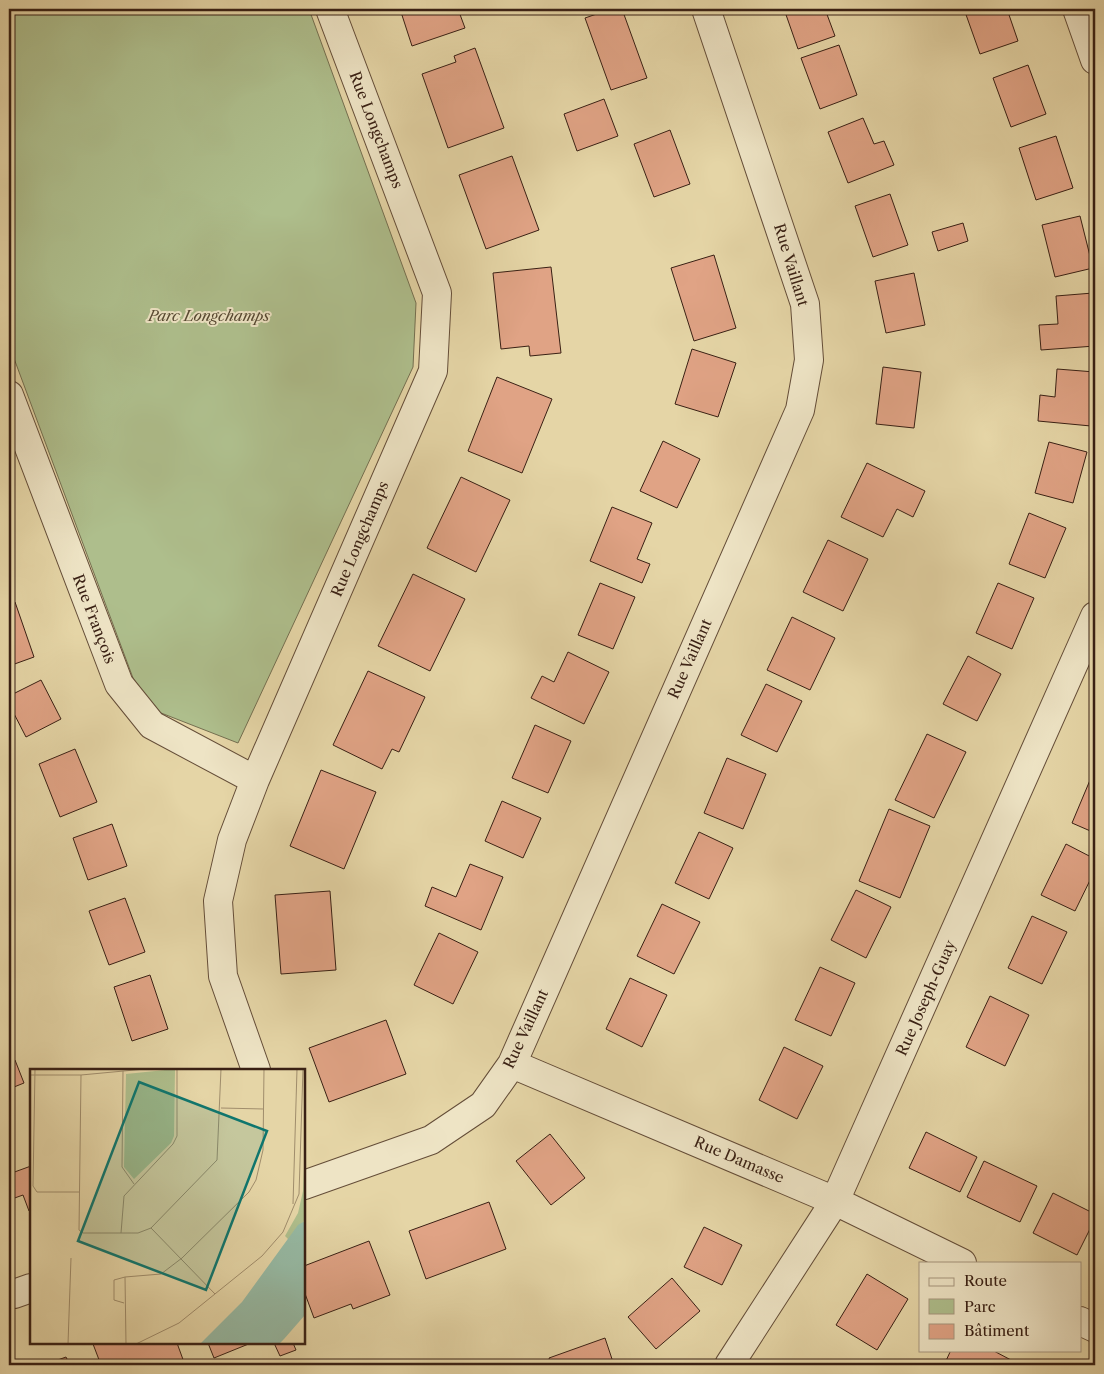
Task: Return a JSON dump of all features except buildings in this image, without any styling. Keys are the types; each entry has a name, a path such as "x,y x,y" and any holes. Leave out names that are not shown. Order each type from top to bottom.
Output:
{"street":[{"name":"Rue Longchamps","path":"256,1069 223,976 218,901 232,840 432,371 437,293 330,9"},
{"name":"Rue Vaillant","path":"305,1185 431,1140 483,1105 512,1064 800,410 808,360 805,304 706,9"},
{"path":"1077,9 1095,60"},
{"name":"Rue François","path":"9,395 119,684 152,725 256,780"},
{"name":"Rue Joseph-Guay","path":"729,1365 835,1201 1095,616"},
{"name":"Rue Damasse","path":"512,1064 835,1201 960,1262"},
{"path":"9,1294 30,1288"},
{"path":"1082,1322 1095,1328"}],"green space":[{"name":"Parc Longchamps","path":"9,9 309,9 416,303 413,367 238,743 156,711 133,678 9,345"}]}
